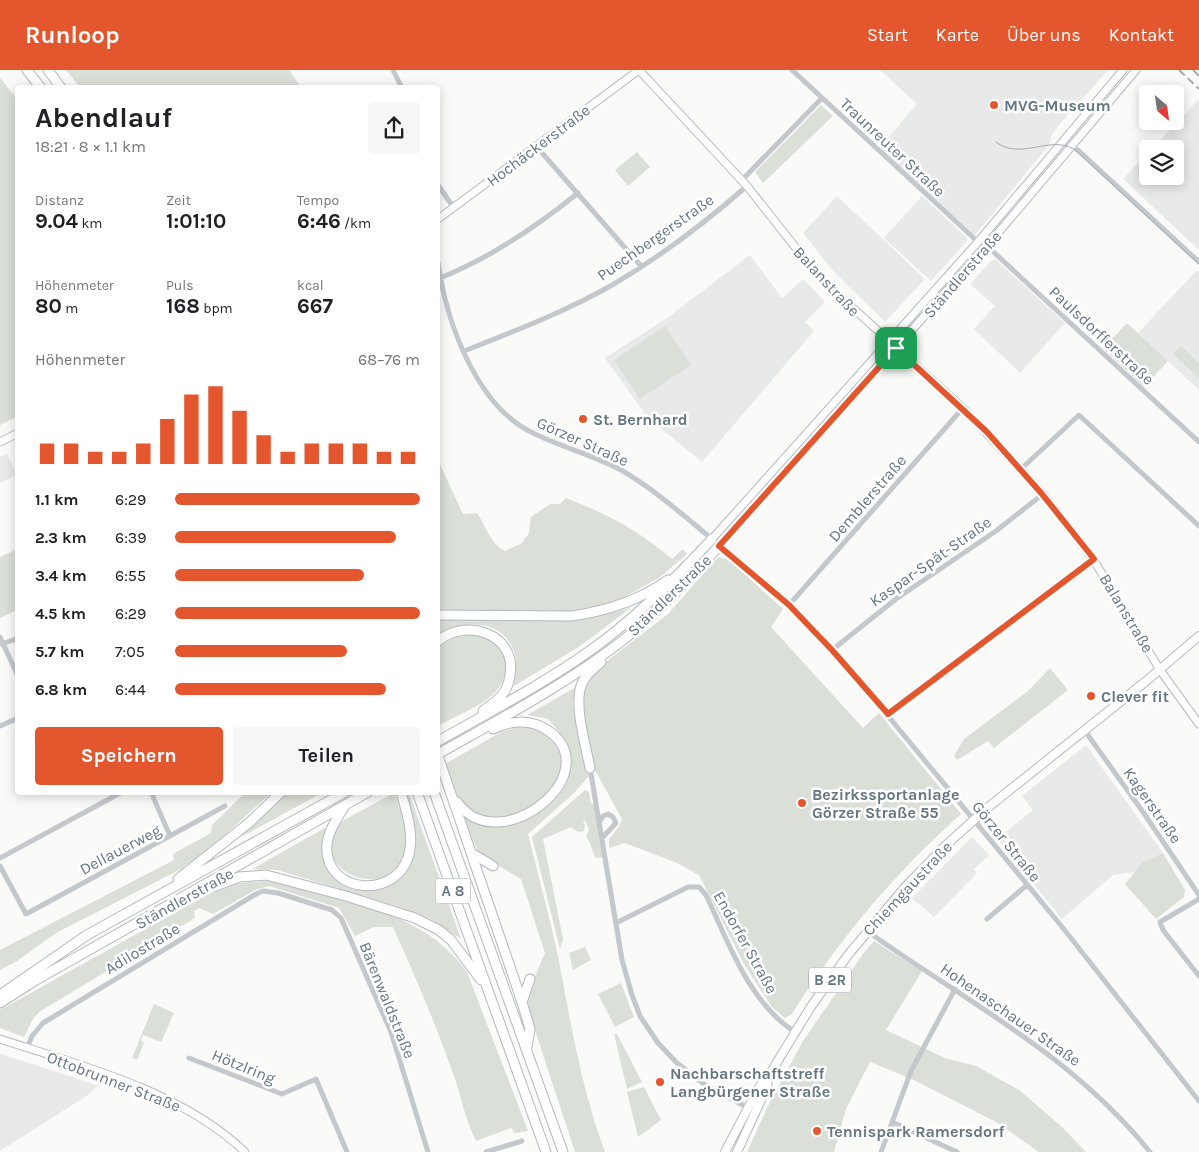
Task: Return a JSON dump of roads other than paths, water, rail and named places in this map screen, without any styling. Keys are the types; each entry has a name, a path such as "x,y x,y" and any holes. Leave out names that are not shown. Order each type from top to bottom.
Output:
{"highway":[{"path":"27,70 39,85"},
{"path":"48,70 60,85"},
{"name":"Ständlerstraße","path":"440,740 542,682 593,649 642,610 716,543"},
{"name":"Ständlerstraße","path":"440,754 551,689 622,641 664,604 716,543"},
{"path":"440,615 572,616 628,602 680,574"},
{"path":"440,640 450,633 472,629 480,630 497,639 509,655 512,667 510,679 502,696 466,725"},
{"path":"590,768 579,699 581,685 594,668 617,650 622,641"},
{"path":"451,793 458,805 473,817 483,821 510,820 541,806 553,796 564,774 565,760 561,746 554,736 535,724 523,722 501,725 471,740 457,743"},
{"path":"440,761 522,1002 530,1029 526,1050"},
{"path":"154,899 158,890 187,874 250,822 278,795"},
{"name":"Ständlerstraße","path":"0,995 87,935 340,795"},
{"name":"Ständlerstraße","path":"0,1003 44,976 197,891 363,795"},
{"path":"345,805 329,832 328,857 337,872 347,881 360,886 377,886 396,876 409,854 410,834 402,795"},
{"name":"A 8","path":"418,795 546,1152"},
{"name":"A 8","path":"435,795 563,1152"},
{"path":"473,854 493,866"},
{"path":"197,891 211,889 239,877 266,875 346,896 415,918 439,930 451,940 489,990"},
{"path":"522,1002 530,979"}],"main road":[{"name":"Hochäckerstraße","path":"440,218 639,70"},
{"name":"Balanstraße","path":"639,70 744,183 820,276 889,342 963,408 1021,469 1094,559 1160,670 1199,724"},
{"name":"Ständlerstraße","path":"716,543 978,242 1124,70"},
{"name":"Ständlerstraße","path":"716,543 896,348 987,246 1136,70"},
{"path":"0,442 15,434"},
{"name":"Chiemgaustraße","path":"725,1152 759,1087 768,1077 810,1008 867,931 906,886 973,820 1160,670 1199,636"},
{"name":"Ottobrunner Straße","path":"0,1039 108,1076 179,1105 210,1123 245,1152"},
{"name":"Chiemgaustraße","path":"737,1152 767,1086 768,1077"}],"street":[{"path":"393,70 400,85"},
{"name":"Traunreuter Straße","path":"792,70 978,242"},
{"name":"Puechbergerstraße","path":"464,351 566,308 614,284 641,266 744,183 822,98"},
{"path":"1062,143 1072,146 1199,262"},
{"path":"536,146 641,266"},
{"path":"440,189 454,208"},
{"path":"440,278 478,260 528,231 578,193"},
{"name":"Paulsdorfferstraße","path":"987,246 1199,442"},
{"name":"Görzer Straße","path":"440,278 452,323 464,351 488,394 515,422 532,433 619,469 656,493 789,605 832,650 888,714 1063,928 1199,1102"},
{"name":"Demblerstraße","path":"789,605 963,408"},
{"path":"1021,469 1079,415 1199,526"},
{"name":"Kaspar-Spät-Straße","path":"832,650 896,599 996,531 1042,494"},
{"path":"888,714 1094,559"},
{"path":"0,637 15,670"},
{"path":"2,644 15,639"},
{"path":"0,726 15,719"},
{"name":"Kagerstraße","path":"1085,731 1143,812 1199,897"},
{"path":"590,768 622,960 640,1016 658,1044 692,1076 748,1107 751,1111 752,1120"},
{"path":"0,858 116,795"},
{"path":"152,795 170,836"},
{"name":"Dellauerweg","path":"0,866 26,914 225,806"},
{"path":"600,822 603,816 608,814 613,817 616,823 603,837"},
{"path":"987,918 1027,885"},
{"name":"Endorfer Straße","path":"616,924 688,887 695,886 702,889 748,980 780,1022 795,1032"},
{"name":"Adilostraße","path":"27,1048 32,1036 43,1023 256,894 270,891 283,895"},
{"name":"Bärenwaldstraße","path":"283,895 332,910 341,918 391,1032 428,1152"},
{"path":"1199,897 1164,918 1160,924 1199,976"},
{"name":"Hohenaschauer Straße","path":"867,931 1045,1050 1077,1076 1133,1130 1150,1152"},
{"path":"881,1152 911,1070 955,989"},
{"name":"Hötzlring","path":"189,1058 282,1094 316,1079 346,1152"},
{"path":"892,1122 957,1152"},
{"path":"486,1152 522,1141"}],"tram line":[{"path":"996,142 1005,147 1015,149 1055,145 1064,145 1074,149 1199,264"}],"railway":[{"path":"1179,70 1199,89"},
{"path":"1193,70 1199,76"}],"place":[{"name":"MVG-Museum","path":"994,105"},
{"name":"St. Bernhard","path":"583,419"},
{"name":"Clever fit","path":"1091,696"},
{"name":"Bezirkssportanlage Görzer Straße 55","path":"802,803"},
{"name":"Nachbarschaftstreff Langbürgener Straße","path":"660,1082"},
{"name":"Tennispark Ramersdorf","path":"817,1131"}]}
